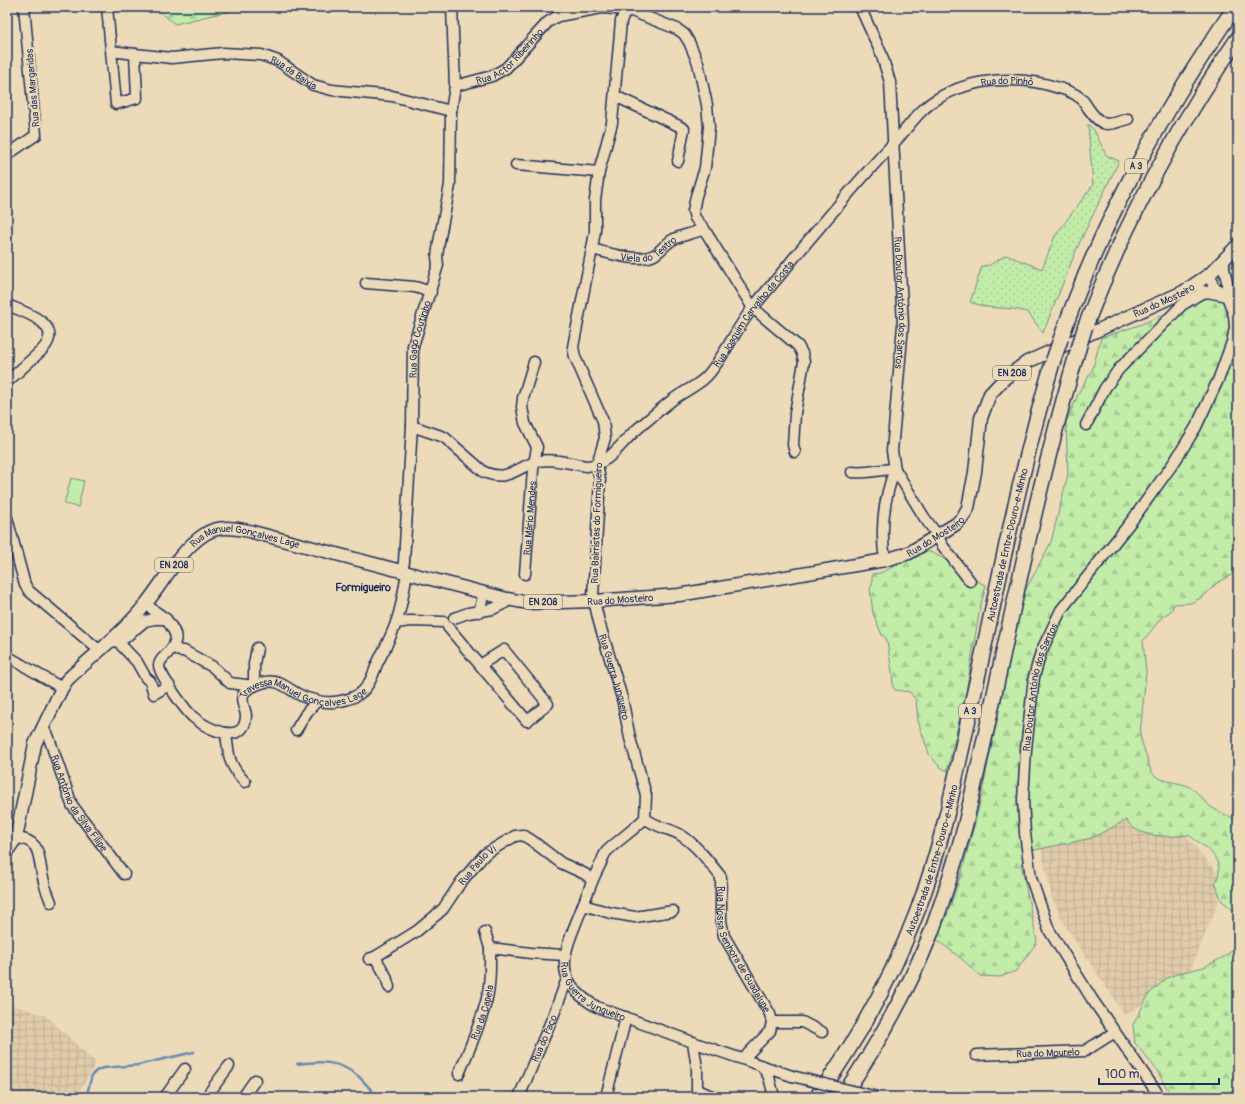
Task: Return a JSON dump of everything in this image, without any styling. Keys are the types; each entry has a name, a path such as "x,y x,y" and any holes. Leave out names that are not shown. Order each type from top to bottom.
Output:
{"highway":[{"name":"Autoestrada de Entre-Douro-e-Minho","path":"817,1097 850,1049 874,1007 908,936 931,873 944,827 1021,480 1053,361 1090,262 1113,211 1140,159 1189,74 1235,7"},
{"name":"Autoestrada de Entre-Douro-e-Minho","path":"842,1097 873,1051 904,993 930,934 952,872 969,811 1039,493 1059,414 1086,327 1112,261 1152,178 1196,102 1238,38"}],"main road":[{"name":"Rua do Mosteiro","path":"489,595 529,603 594,601 679,595 885,560 909,553 956,524 968,508 975,472 981,418 990,394 1005,378 1027,362 1183,292 1210,274 1238,245"},
{"name":"Rua Manuel Gonçalves Lage","path":"7,851 16,838 32,755 42,729 67,680 127,625 179,559 195,541 207,533 219,528 232,527 489,595"}],"street":[{"name":"Rua das Margaridas","path":"7,155 36,135 24,7"},
{"path":"107,7 116,104 137,98 135,54"},
{"name":"Rua Gago Coutinho","path":"404,572 412,426 413,346 431,292 438,265 437,257 439,242 450,185 451,111 455,86 452,7"},
{"name":"Rua Actor Ribeirinho","path":"455,86 492,76 506,68 548,22 558,16 602,7 631,8 677,29 684,34 689,42 698,63 707,105 708,139 705,168 693,211 695,218 704,230"},
{"name":"Rua Doutor António dos Santos","path":"860,7 881,54 890,82 903,325 892,451 895,469 924,517 938,536 942,545 970,580"},
{"name":"Rua Bairristas do Formigueiro","path":"594,601 593,596 600,480 597,464 605,438 603,420 575,357 573,347 595,231 595,200 599,172 612,124 620,21 624,14 631,8"},
{"name":"Rua da Baixia","path":"111,51 172,58 223,53 261,55 278,61 312,85 332,90 392,96 451,111"},
{"name":"Rua do Pinhô","path":"893,144 917,117 936,100 961,88 985,82 1006,80 1046,84 1080,97 1097,120 1106,124 1114,124 1128,119"},
{"path":"615,96 677,124 684,129 678,161"},
{"name":"Rua Joaquim Carvalho da Costa","path":"597,464 607,459 624,441 672,400 706,378 753,308 819,228 893,144"},
{"path":"516,165 599,172"},
{"path":"704,230 753,308 798,346 802,353 804,362 796,413 793,445 796,452"},
{"name":"Viela do Teatro","path":"592,249 614,255 647,258 655,255 663,247 675,239 704,230"},
{"name":"Rua Doutor António dos Santos","path":"1160,1097 1092,999 1049,930 1031,878 1025,833 1023,800 1027,741 1034,676 1041,652 1061,610 1133,519 1175,461 1196,427 1219,378 1232,342 1235,328 1234,314 1227,293 1224,259"},
{"name":"Rua Doutor António dos Santos","path":"1210,274 1213,286 1227,293"},
{"path":"366,283 415,287 431,292"},
{"path":"1183,292 1193,291 1227,293"},
{"path":"1086,424 1105,388 1119,369 1182,305 1200,294 1208,292"},
{"path":"7,305 35,316 43,322 50,337 46,346 7,382"},
{"name":"Rua Mário Mendes","path":"525,574 533,470 537,447 525,424 522,408 523,398 534,362"},
{"path":"412,426 444,437 484,472 491,475 499,476 509,474 535,462 548,460 586,466 597,464"},
{"path":"852,472 861,473 895,469 889,484 884,513 882,540 885,560"},
{"path":"7,518 25,584 29,591 73,630 99,650"},
{"name":"Travessa Manuel Gonçalves Lage","path":"226,733 240,730 243,726 246,716 242,698 244,693 249,688 267,682 274,681 300,695 317,701 339,701 354,697 363,691 371,678 396,623 403,594 404,572"},
{"path":"479,612 489,595"},
{"path":"396,623 410,621 449,622 468,613 493,609 505,603 507,599"},
{"name":"Rua Guerra Junqueiro","path":"594,601 622,698 630,738 646,795 645,818 636,828 606,853 592,880 572,930 565,955 564,967 567,979 578,993 597,1007 792,1076 877,1097"},
{"path":"145,604 166,619 173,629 176,637 174,646 160,660 159,666 161,672 193,717 205,726 226,733 229,759 236,772 245,782"},
{"path":"108,642 121,641 145,621 166,619"},
{"path":"449,622 480,665 526,721 548,704 504,650 480,665"},
{"path":"121,641 120,645 137,662 146,678 150,681 154,694 169,685"},
{"path":"174,646 178,651 184,651 213,667 230,682 254,686 254,664 257,648"},
{"path":"7,656 62,688"},
{"path":"296,730 299,723 317,701"},
{"name":"Rua António da Silva Filipe","path":"42,729 48,735 72,805 124,874"},
{"name":"Rua Nossa Senhora de Guadalupe","path":"645,818 651,823 679,834 689,841 721,877 720,921 724,936 770,1014 772,1022 770,1031 743,1059"},
{"name":"Rua Paulo VI","path":"389,987 386,976 372,958 417,931 435,916 443,909 461,882 485,854 515,836 524,835 560,863 585,874 592,880"},
{"path":"16,838 25,839 35,846 39,854 42,874 51,902"},
{"path":"583,905 611,913 635,917 673,911"},
{"name":"Rua da Capela","path":"459,1074 479,1024 487,997 490,968 490,948 485,932"},
{"path":"490,948 565,955"},
{"name":"Rua do Paço","path":"519,1097 567,979"},
{"path":"606,1097 626,1017"},
{"path":"772,1022 802,1022 822,1032"},
{"name":"Rua do Mourelo","path":"976,1055 1085,1051 1115,1032"},
{"path":"693,1042 697,1068 698,1094 714,1097"},
{"path":"206,1097 229,1066"},
{"path":"762,1066 768,1077 774,1097"},
{"path":"165,1097 185,1069"},
{"path":"242,1097 255,1080"}],"shaded area":[{"path":"1126,766 1226,883 1188,976 1125,1015 1064,924 1052,898 1039,839"},
{"path":"7,1003 46,1016 96,1063 76,1097 7,1097"}],"green space":[{"path":"154,7 239,7 234,10 175,24"},
{"path":"1088,124 1094,130 1106,155 1119,161 1077,248 1043,333 1027,312 1014,309 986,307 970,302 982,266 990,265 1006,255 1042,269 1055,236 1093,185"},
{"path":"1238,260 1238,567 1235,573 1217,583 1204,596 1191,603 1174,604 1171,611 1162,617 1143,641 1146,672 1140,736 1151,771 1154,775 1166,781 1189,787 1196,791 1211,807 1238,822 1238,914 1222,901 1215,883 1219,871 1213,854 1189,835 1163,836 1146,834 1138,831 1126,820 1092,838 1030,851 1021,863 1037,942 1016,971 1000,977 980,976 963,960 936,939 947,915 961,875 979,807 1023,595 1051,542 1068,474 1066,422 1080,390 1092,371 1101,338 1142,324 1197,300"},
{"path":"71,478 84,481 78,507 64,504"},
{"path":"927,551 947,560 977,581 986,585 980,608 966,692 947,771 939,766 929,754 918,721 916,700 910,692 895,690 893,687 886,638 882,635 873,613 870,588 872,585 872,574 880,573"},
{"path":"1238,946 1238,1097 1172,1097 1156,1069 1135,1043 1133,1025 1149,994 1167,978 1179,973 1204,967 1224,957"}],"waterway":[{"path":"85,1097 92,1075 96,1071 103,1068 138,1065 194,1052"},
{"path":"297,1064 321,1062 336,1064 344,1067 366,1083 377,1097"},
{"path":"87,1094 99,1094 101,1097"}],"district":[{"name":"Formigueiro","path":"363,587"}]}
